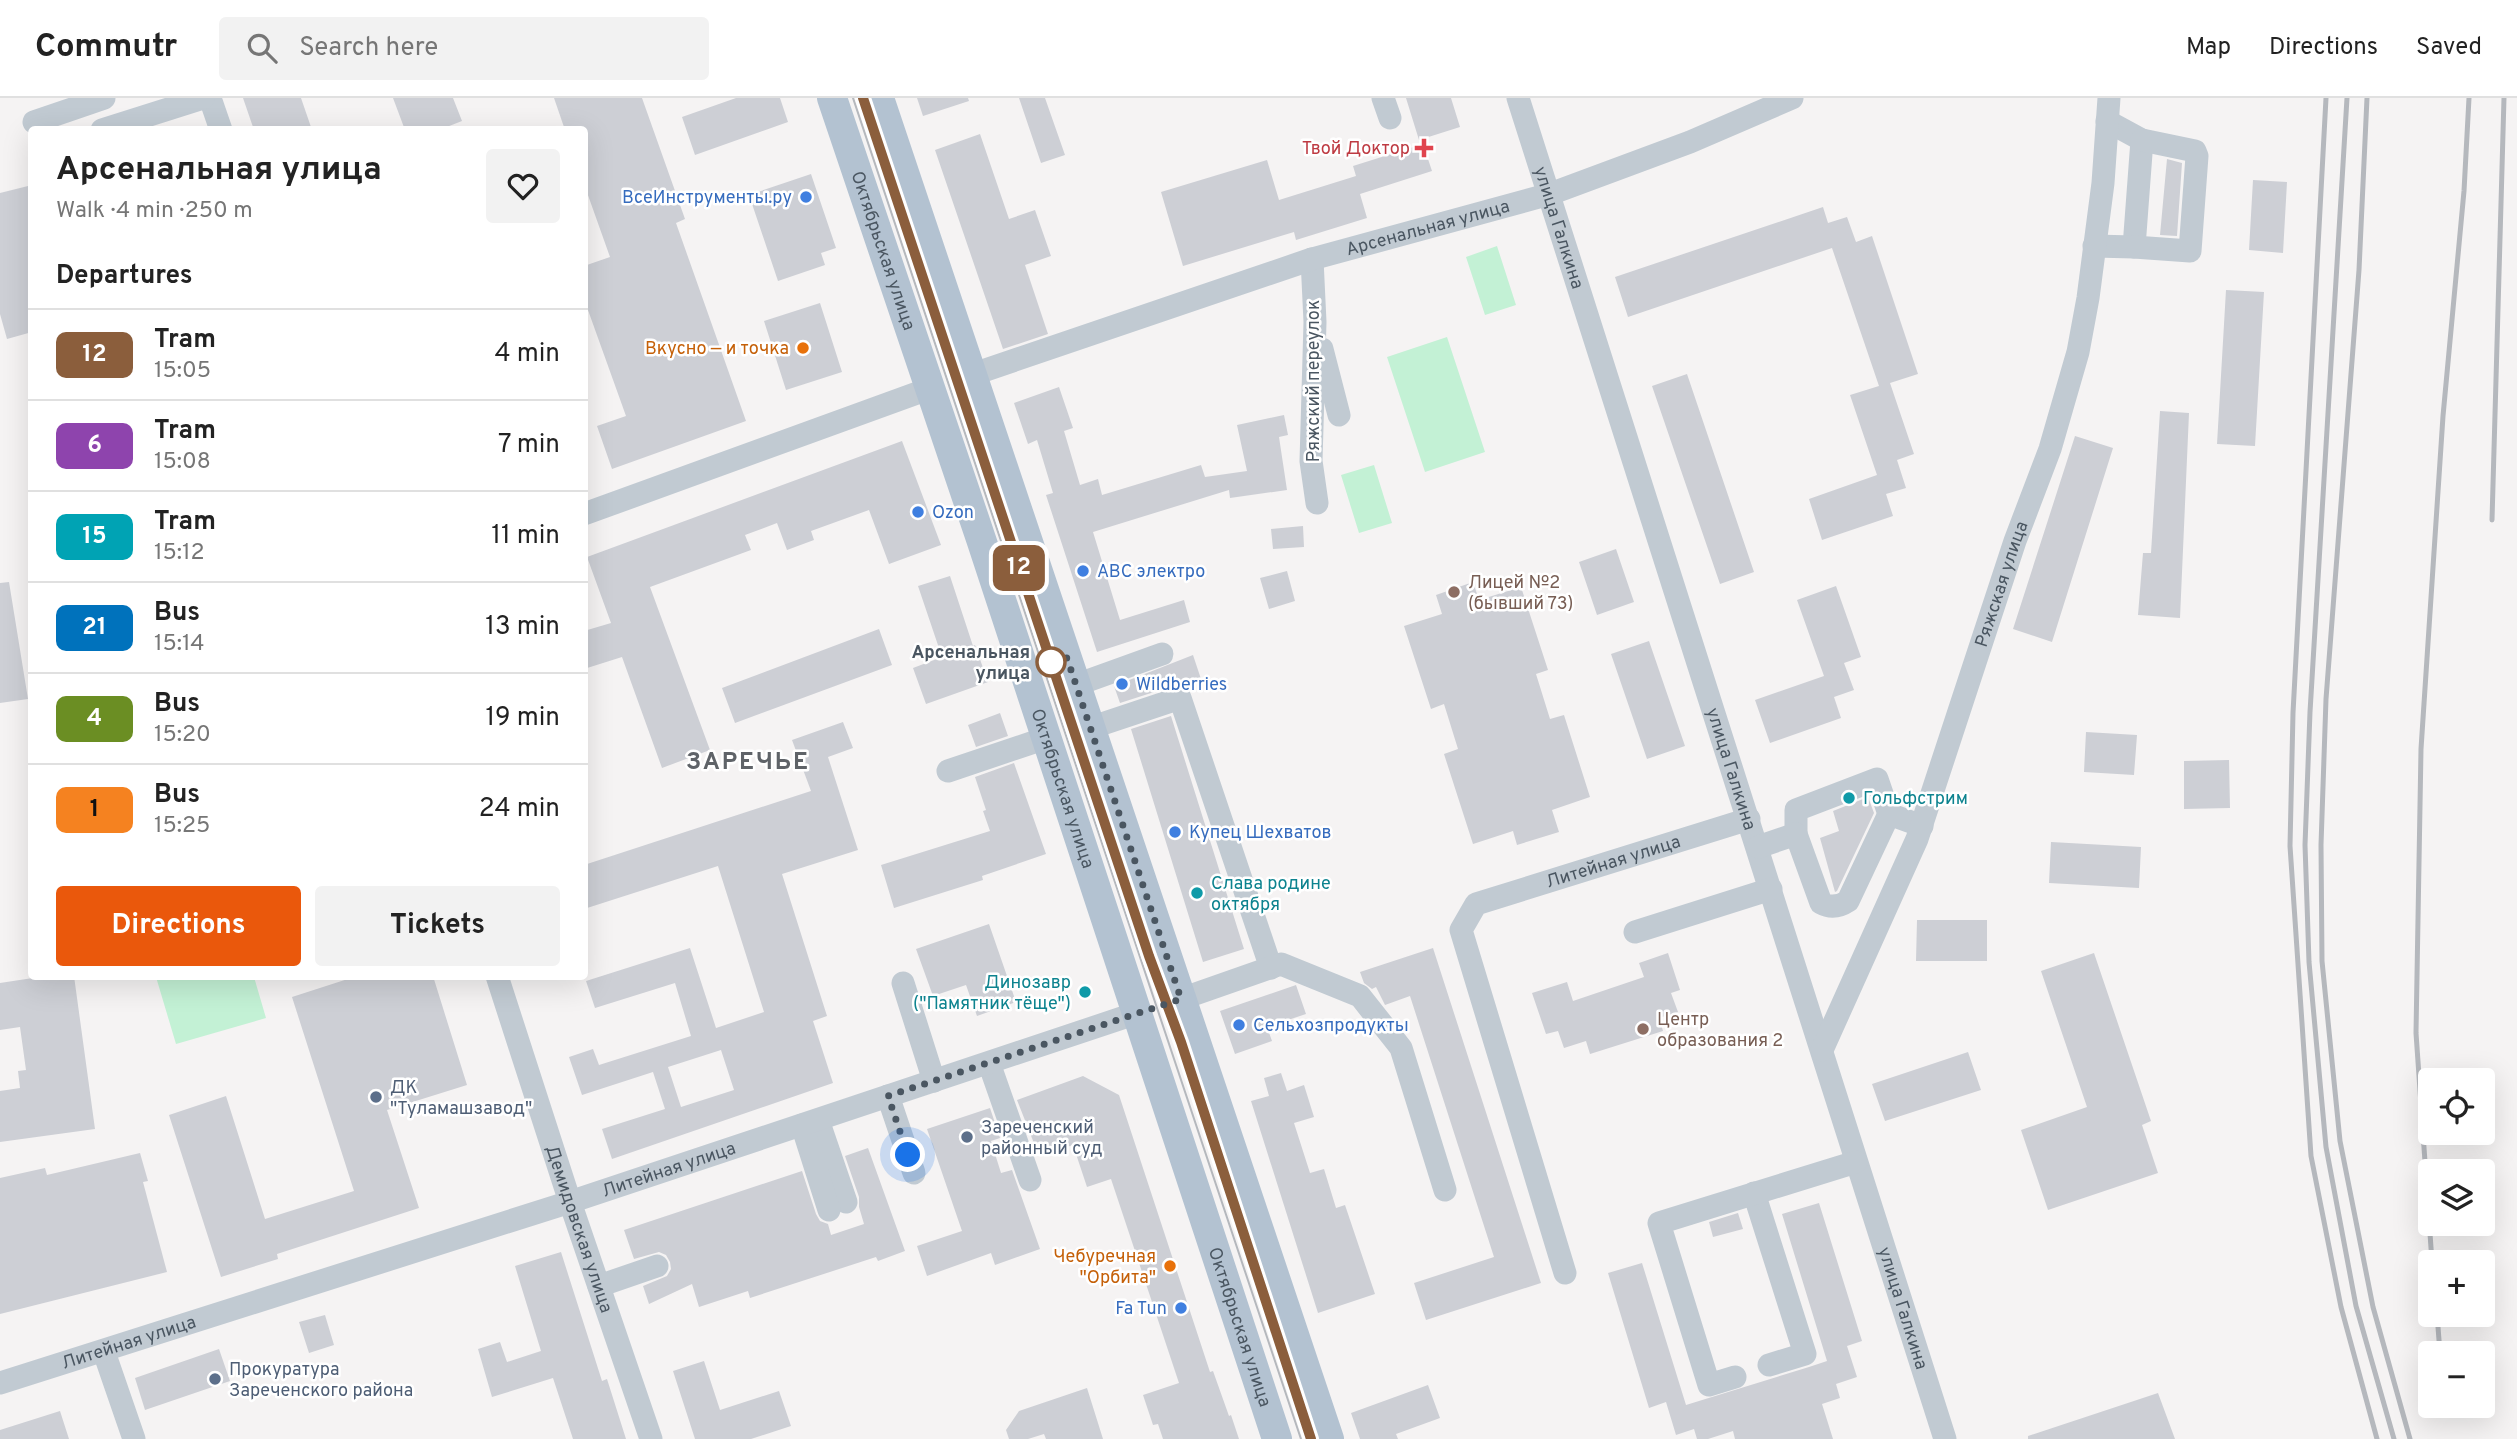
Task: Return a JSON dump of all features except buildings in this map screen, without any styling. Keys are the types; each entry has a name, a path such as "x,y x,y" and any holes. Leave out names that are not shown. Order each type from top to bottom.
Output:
{"main road":[{"name":"Октябрьская улица","path":"832,98 931,388 1277,1439"},
{"path":"879,98 1329,1439"},
{"name":"Арсенальная улица","path":"931,388 971,375"},
{"path":"1137,1013 1181,999"}],"street":[{"path":"34,122 104,98"},
{"path":"115,126 203,98"},
{"path":"210,98 220,126"},
{"name":"улица Галкина","path":"1518,98 1945,1439"},
{"name":"Арсенальная улица","path":"971,375 1312,259 1550,194 1690,142 1792,98"},
{"path":"2094,246 2190,251 2196,153 2194,150 2142,140 2108,109"},
{"name":"Ряжская улица","path":"1822,1049 1922,826 2015,541 2050,449 2078,352 2088,298 2103,183 2108,109"},
{"path":"2134,247 2142,140"},
{"name":"Ряжский переулок","path":"1312,259 1315,322 1311,461 1317,503"},
{"path":"1315,322 1339,415"},
{"name":"Арсенальная улица","path":"588,513 931,388"},
{"path":"1076,685 1162,654"},
{"path":"1090,728 1180,698 1276,966"},
{"path":"948,771 1046,738"},
{"path":"1877,779 1889,814 1848,901 1836,906 1821,903 1796,834 1796,810 1877,779"},
{"path":"1889,814 1922,826"},
{"name":"Литейная улица","path":"1565,1273 1461,930 1476,904 1749,819"},
{"path":"1758,847 1796,834"},
{"path":"1635,932 1771,889"},
{"path":"1181,999 1276,966 1360,996 1401,1048 1445,1190"},
{"name":"Демидовская улица","path":"498,980 651,1439"},
{"path":"903,983 934,1081"},
{"name":"Литейная улица","path":"0,1383 570,1202 1137,1013"},
{"path":"989,1062 1030,1181"},
{"path":"888,1096 914,1173"},
{"path":"810,1122 838,1206"},
{"path":"1734,1377 1709,1385 1658,1223 1856,1162"},
{"path":"1754,1193 1805,1353 1769,1365"},
{"path":"598,1286 657,1266"},
{"path":"104,1352 134,1439"}],"green space":[{"path":"1497,246 1516,305 1485,315 1466,257"},
{"path":"1447,337 1485,452 1425,472 1387,357"},
{"path":"1374,465 1392,523 1359,533 1341,475"},
{"path":"157,980 255,980 266,1018 176,1044"}],"tram line":[{"path":"853,98 1301,1439"},
{"name":"12","path":"863,98 1149,956 1181,1042 1311,1439"},
{"path":"912,244 952,367"},
{"path":"1168,1007 1200,1100"}],"railway":[{"path":"2326,98 2293,713 2290,846 2311,1156 2341,1307 2377,1439"},
{"path":"2347,98 2310,712 2305,845 2309,962 2326,1147 2356,1306 2394,1439"},
{"path":"2367,98 2359,270 2326,699 2321,845 2322,961 2340,1141 2373,1307 2410,1439"},
{"path":"2431,1250 2416,1033 2421,749 2443,416 2464,191 2469,98"},
{"path":"2492,520 2504,98"},
{"path":"2438,1327 2439,1341"}],"place":[{"name":"Твой Доктор","path":"1424,148"},
{"name":"ВсеИнструменты.ру","path":"806,197"},
{"name":"Вкусно — и точка","path":"803,348"},
{"name":"Ozon","path":"918,512"},
{"name":"АВС электро","path":"1083,571"},
{"name":"Лицей №2 (бывший 73)","path":"1454,592"},
{"name":"Арсенальная улица","path":"1051,662"},
{"name":"Wildberries","path":"1122,684"},
{"name":"Гольфстрим","path":"1849,798"},
{"name":"Купец Шехватов","path":"1175,832"},
{"name":"Слава родине октября","path":"1197,893"},
{"name":"Динозавр (\"Памятник тёще\")","path":"1085,992"},
{"name":"Сельхозпродукты","path":"1239,1025"},
{"name":"Центр образования 2","path":"1643,1029"},
{"name":"ДК \"Туламашзавод\"","path":"376,1097"},
{"name":"Зареченский районный суд","path":"967,1137"},
{"name":"Чебуречная \"Орбита\"","path":"1170,1266"},
{"name":"Fa Tun","path":"1181,1308"},
{"name":"Прокуратура Зареченского района","path":"215,1379"}],"district":[{"name":"ЗАРЕЧЬЕ","path":"748,761"}],"route":[{"path":"908,1155 888,1096 1181,999 1067,658 1051,662"}]}
